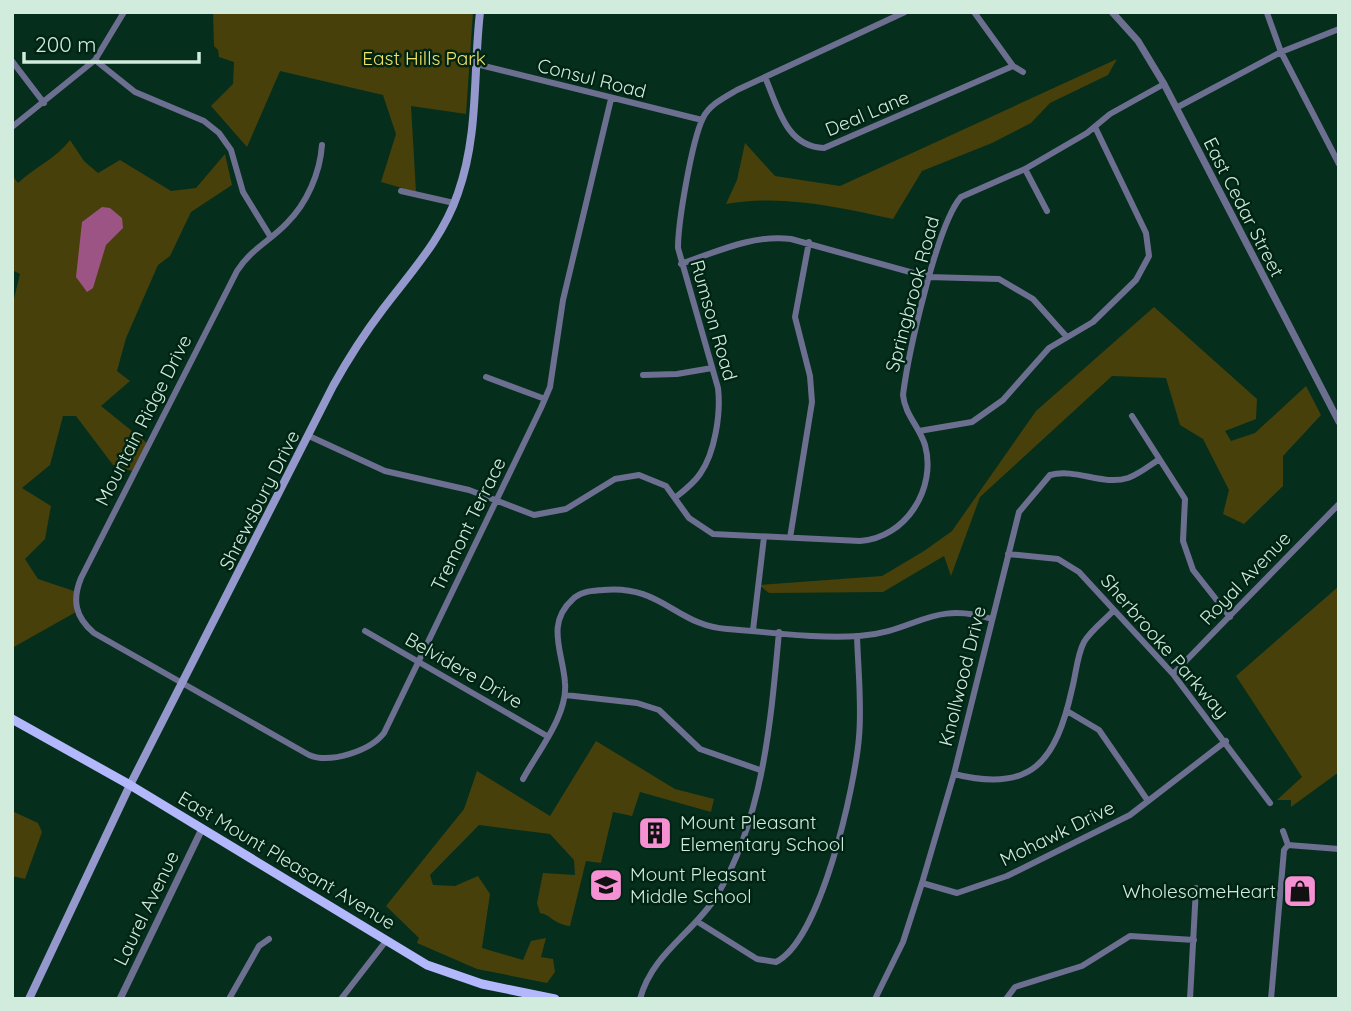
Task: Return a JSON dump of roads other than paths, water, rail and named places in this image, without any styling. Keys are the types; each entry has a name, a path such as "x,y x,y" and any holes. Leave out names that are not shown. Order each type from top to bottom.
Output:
{"main road":[{"name":"Shrewsbury Drive","path":"29,999 131,785 349,358 426,254 454,203 472,136 480,12"},
{"name":"East Mount Pleasant Avenue","path":"12,719 131,785 201,831 386,941 453,976 555,999"}],"street":[{"path":"12,127 95,60 124,12"},
{"path":"974,12 1013,66 1023,72"},
{"name":"East Cedar Street","path":"1112,12 1138,41 1164,85 1339,422"},
{"path":"702,120 721,100 900,13"},
{"path":"1266,13 1281,52 1339,164"},
{"path":"1176,108 1281,52 1339,29"},
{"path":"95,60 135,92 204,121 219,133 231,150 243,192 270,236"},
{"path":"12,61 44,103"},
{"name":"Consul Road","path":"476,64 702,120"},
{"name":"Deal Lane","path":"765,77 788,130 805,145 824,148 1013,66"},
{"name":"Springbrook Road","path":"309,436 384,471 440,482 534,514 554,513 582,502 615,479 634,475 658,480 676,497 688,518 707,532 724,536 870,540 900,525 913,510 926,485 927,455 919,432 909,417 903,395 938,242 954,205 961,197 1025,169 1095,127 1110,114 1164,85"},
{"name":"Tremont Terrace","path":"183,682 309,755 324,759 378,741 420,661 545,400 554,366 567,281 611,99"},
{"name":"Rumson Road","path":"676,497 702,471 712,442 719,395 681,264 678,228 702,120"},
{"path":"919,432 960,426 985,415 1003,400 1034,362 1066,336 1078,332 1102,313 1136,280 1149,256 1146,233 1095,127"},
{"name":"Mountain Ridge Drive","path":"183,682 86,626 77,612 76,591 170,398 233,279 246,257 287,223 301,205 321,163 322,145"},
{"path":"1025,169 1047,211"},
{"path":"401,191 454,203"},
{"path":"681,264 772,236 809,242 930,278 999,279 1033,299 1066,336"},
{"path":"790,538 812,402 810,376 795,317 809,242"},
{"path":"643,375 677,374 712,368"},
{"path":"486,376 545,400"},
{"path":"1132,416 1185,499 1183,541 1193,570 1230,617"},
{"name":"Knollwood Drive","path":"875,999 903,942 922,883 954,774 1008,554 1024,502 1051,475 1069,472 1110,480 1127,478 1158,460"},
{"name":"Royal Avenue","path":"1173,674 1339,504"},
{"path":"753,630 764,537"},
{"name":"Sherbrooke Parkway","path":"1008,554 1058,559 1068,563 1173,674 1270,803"},
{"path":"523,779 561,710 565,695 557,644 558,621 571,600 588,591 635,591 659,599 692,621 708,626 779,632 857,636 893,630 946,611 958,610 992,619"},
{"path":"954,774 994,782 1016,778 1029,771 1048,754 1067,711 1084,642 1114,610"},
{"name":"Belvidere Drive","path":"365,631 547,736"},
{"path":"640,999 653,969 665,951 698,922 716,896 741,847 772,709 779,632"},
{"path":"698,922 757,959 776,962 789,952 817,903 827,881 855,768 860,713 857,636"},
{"path":"565,695 637,703 659,710 699,749 760,770"},
{"path":"1067,711 1099,730 1148,800"},
{"name":"Mohawk Drive","path":"922,883 957,893 970,890 1111,826 1226,741"},
{"name":"Laurel Avenue","path":"120,999 201,831"},
{"path":"1270,999 1284,850 1287,845 1283,831"},
{"path":"1287,845 1339,849"},
{"path":"1190,999 1196,888"},
{"path":"1006,999 1015,987 1082,966 1130,936 1194,940"},
{"path":"229,999 259,946 269,939"},
{"path":"341,999 386,941"}],"place":[{"name":"Mount Pleasant Elementary School","path":"655,833"},
{"name":"Mount Pleasant Middle School","path":"606,885"},
{"name":"WholesomeHeart","path":"1300,891"}],"park label":[{"name":"East Hills Park","path":"424,58"}]}
